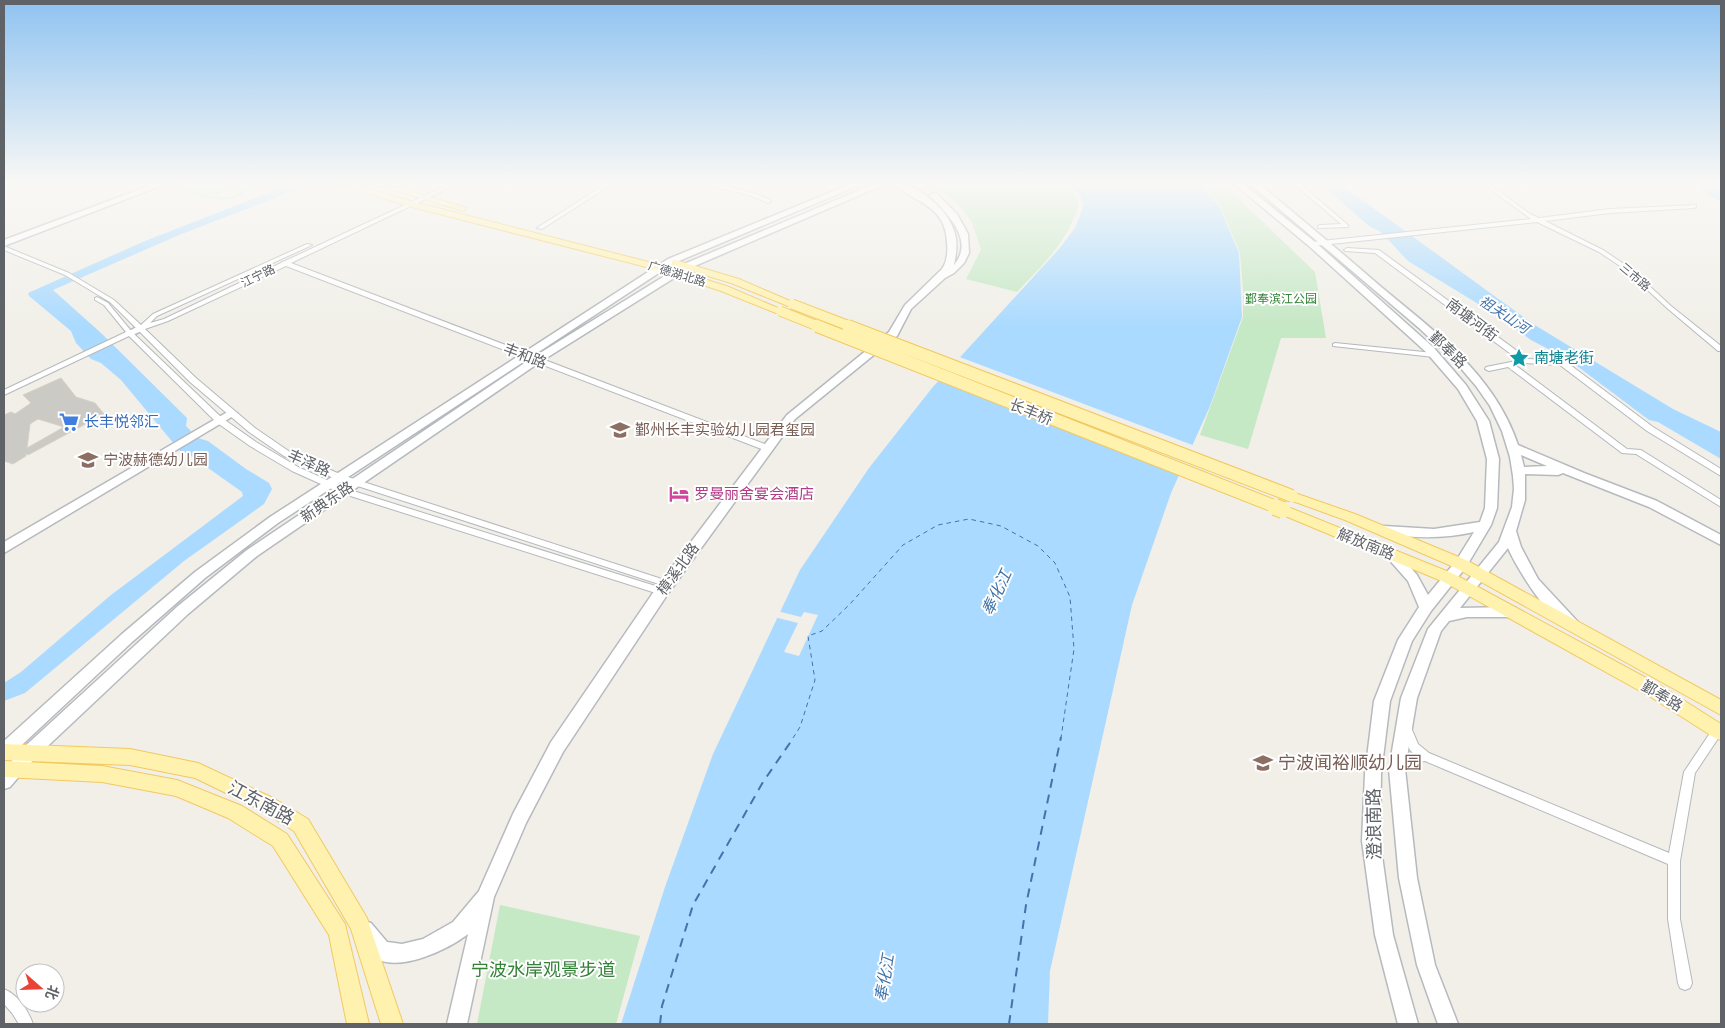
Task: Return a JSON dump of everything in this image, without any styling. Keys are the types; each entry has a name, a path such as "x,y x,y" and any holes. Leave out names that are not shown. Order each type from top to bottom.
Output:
{"main road":[{"path":"4,243 36,231"},
{"name":"广德湖北路","path":"534,231 735,281 792,304"},
{"name":"广德湖北路","path":"550,231 674,267 780,311"},
{"path":"674,267 754,231"},
{"path":"674,267 764,231"},
{"name":"樟溪北路","path":"457,1024 485,897 519,819 557,747 665,588 767,448 800,408 893,334 900,324 903,313 948,265 952,239 950,231"},
{"name":"樟溪北路","path":"928,287 959,265 965,242 962,231"},
{"name":"鄞奉路","path":"1296,231 1434,355 1462,387 1483,421 1493,459 1491,508 1485,525 1461,564 1449,578 1655,691 1720,732"},
{"name":"鄞奉路","path":"1312,231 1464,364 1492,401 1507,427 1519,471 1520,494 1510,532 1504,544 1469,589"},
{"name":"新典东路","path":"4,752 126,638 200,575 274,520 339,477 674,267"},
{"name":"长丰桥","path":"792,304 1380,530 1461,564"},
{"name":"长丰桥","path":"780,311 1283,510"},
{"name":"新典东路","path":"7,774 183,610 252,553 356,482 530,358"},
{"path":"4,548 230,413"},
{"path":"1513,446 1580,476 1653,504 1721,540"},
{"path":"1519,471 1545,470 1580,476"},
{"name":"解放南路","path":"1283,510 1449,578"},
{"path":"1380,530 1430,535 1453,533 1485,525"},
{"path":"1510,532 1515,554 1521,567 1541,593 1574,626"},
{"path":"1392,555 1410,572 1419,587 1426,607"},
{"name":"鄞奉路","path":"1461,564 1721,708"},
{"name":"澄浪南路","path":"1408,1024 1382,926 1371,842 1373,774 1382,701 1405,640 1426,607 1449,578"},
{"name":"澄浪南路","path":"1448,1024 1426,965 1408,878 1397,769 1408,698 1435,628 1469,589"},
{"path":"1445,617 1468,612 1511,612"},
{"name":"江东南路","path":"4,752 130,757 198,771 267,804 301,825 360,925 392,1024"},
{"name":"江东南路","path":"7,774 102,774 177,788 235,812 280,840 338,931 358,1024"},
{"name":"樟溪北路","path":"360,925 382,951 402,953 426,948 460,928 485,897"}],"street":[{"name":"江宁路","path":"136,330 155,315 344,231"},
{"name":"江宁路","path":"136,330 166,320 350,231"},
{"path":"1312,244 1442,231"},
{"name":"三市路","path":"1560,231 1601,251 1628,269 1680,317 1721,349"},
{"name":"丰泽路","path":"4,248 84,284 112,301 218,420 295,469 344,490 665,588"},
{"name":"南塘河街","path":"1347,250 1377,251 1526,361"},
{"name":"丰泽路","path":"4,252 65,275 73,283 106,304 230,413 266,441 287,454 339,477 665,588"},
{"name":"丰和路","path":"284,263 767,448"},
{"path":"4,393 136,330"},
{"path":"1335,345 1434,355"},
{"path":"1489,369 1526,361 1562,363 1650,429 1721,473"},
{"path":"1510,364 1625,451 1638,452 1721,504"},
{"path":"1405,723 1414,747 1425,756 1674,861"},
{"path":"1685,983 1674,919 1674,861 1690,772 1720,732"},
{"path":"1397,769 1410,758 1425,756"},
{"path":"4,996 10,1000 22,1015 26,1024"}],"green space":[{"path":"975,231 1067,231 1045,262 1017,292 966,279 981,250"},
{"name":"鄞奉滨江公园","path":"1231,231 1272,231 1315,272 1326,338 1281,338 1248,449 1200,435 1243,317 1240,253"},
{"name":"宁波水岸观景步道","path":"500,905 640,936 616,1024 477,1024"}],"water":[{"path":"171,231 189,231 53,290 101,333 187,418 186,426 198,438 208,441 246,469 269,483 272,489 264,504 184,561 25,693 4,701 4,683 21,672 111,595 243,496 242,492 187,453 180,451 121,380 101,363 91,359 76,343 71,331 29,296 28,293"},
{"name":"奉化江","path":"1073,231 1230,231 1239,253 1242,317 1210,406 1171,493 1132,605 1050,971 1048,1024 621,1024 665,887 713,754 800,570 869,468 932,388 1059,249"},
{"name":"祖关山河","path":"1379,231 1405,231 1533,324 1673,409 1721,432 1721,459 1658,422 1649,420 1569,360 1531,340 1498,316 1408,261"}],"pier":[{"path":"957,356 1195,446 1182,475 937,379"},
{"path":"777,611 801,617 804,612 818,615 799,656 784,652 798,623 774,617"}],"building":[{"name":"长丰悦邻汇","path":"61,378 76,397 95,403 104,414 28,455 26,453 26,456 13,464 4,461 4,415 11,412 15,414 31,403 23,395","holes":["38,419 64,427 27,448 30,424"]}],"ferry route":[{"path":"793,738 800,727 815,680 808,636 822,631 850,604 903,545 938,525 969,519 1001,526 1038,546 1055,563 1070,597 1074,649 1061,738"},
{"path":"660,1024 662,1006 693,905 763,782 794,737"},
{"path":"1009,1024 1026,905 1061,737"}],"place":[{"name":"南塘老街","path":"1519,358"},
{"name":"长丰悦邻汇","path":"69,422"},
{"name":"鄞州长丰实验幼儿园君玺园","path":"620,430"},
{"name":"宁波赫德幼儿园","path":"88,460"},
{"name":"罗曼丽舍宴会酒店","path":"679,494"},
{"name":"宁波闻裕顺幼儿园","path":"1263,763"}]}
